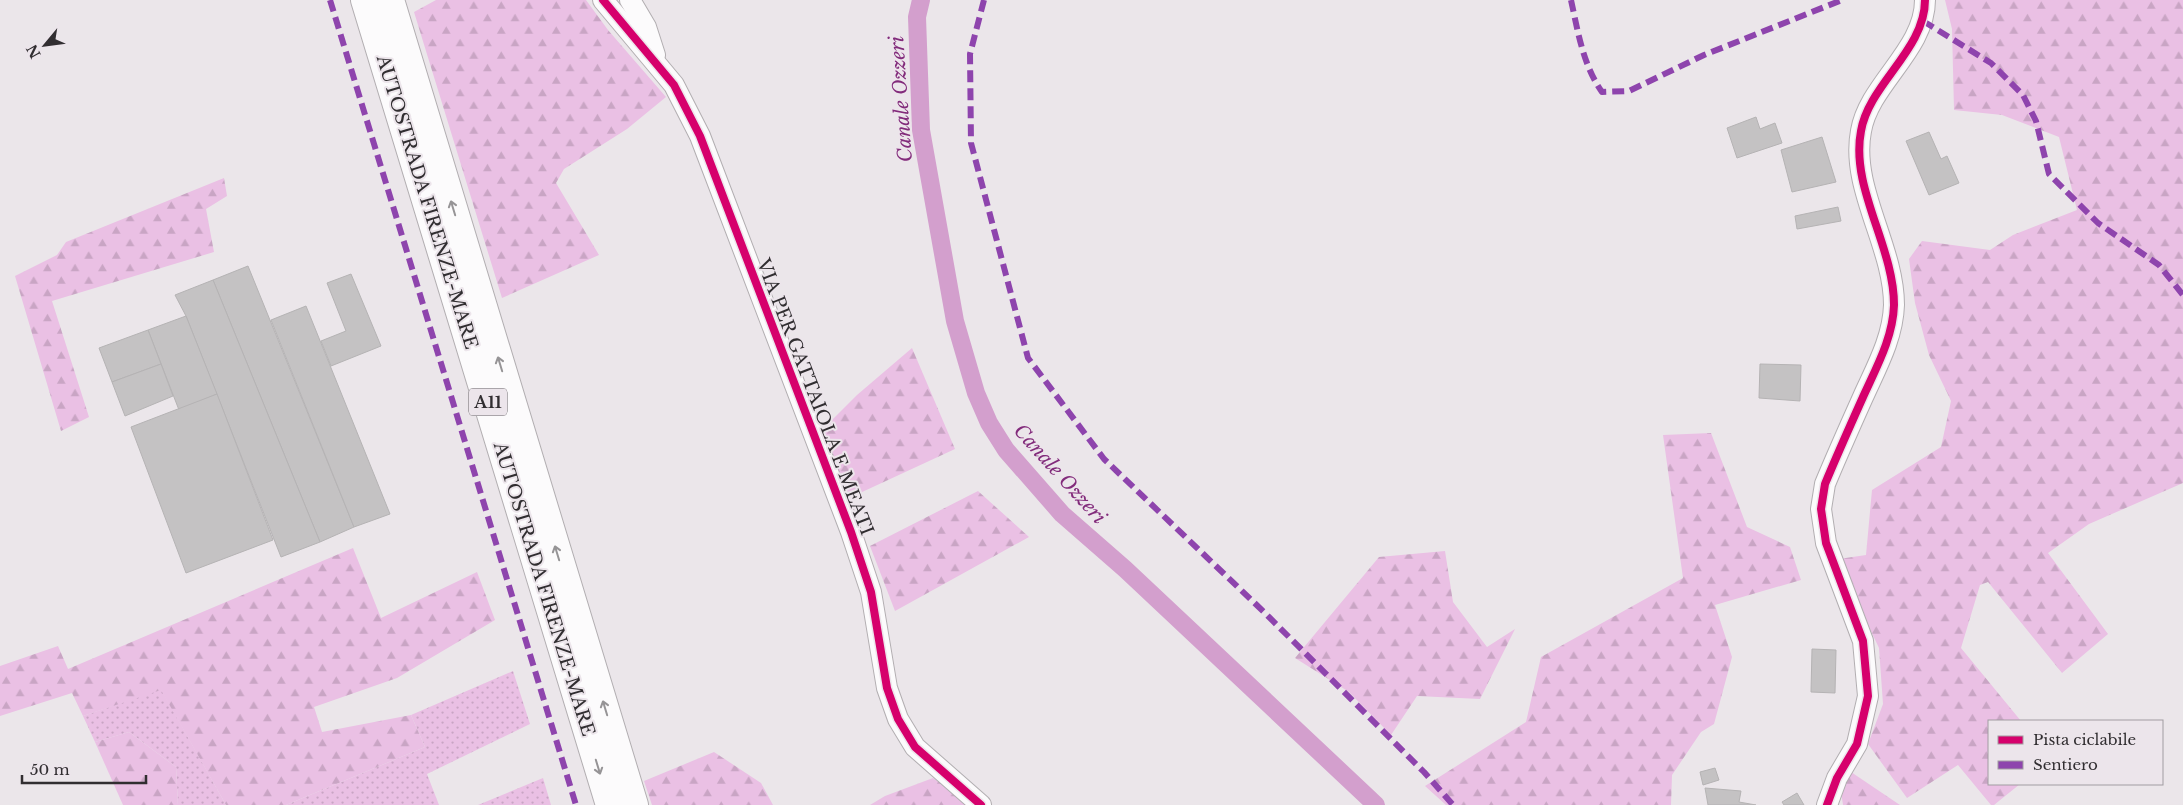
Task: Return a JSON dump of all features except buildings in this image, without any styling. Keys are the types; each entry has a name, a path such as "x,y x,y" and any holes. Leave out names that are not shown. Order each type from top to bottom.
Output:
{"highway":[{"name":"AUTOSTRADA FIRENZE-MARE","path":"365,0 610,805"},
{"name":"AUTOSTRADA FIRENZE-MARE","path":"390,0 634,805"}],"street":[{"name":"VIA PER GATTAIOLA E MEATI","path":"603,0 674,85 700,136 851,532 871,592 887,688 898,719 915,747 981,805"},
{"path":"630,0 646,27 657,64"},
{"path":"1827,805 1837,778 1857,744 1868,696 1863,641 1826,543 1821,509 1825,484 1887,345 1894,304 1888,266 1857,156 1861,128 1871,105 1923,21 1925,0"}],"green space":[{"path":"436,0 586,0 608,30 666,97 627,129 564,169 556,183 599,255 502,298 414,12"},
{"path":"1945,0 2183,0 2183,483 2089,524 2048,553 2108,634 2062,673 1988,582 1980,585 1961,648 2020,720 1988,720 1988,785 2019,785 1994,805 1991,805 1958,765 1907,798 1868,744 1883,704 1879,648 1844,574 1839,559 1866,555 1872,490 1941,447 1951,401 1929,355 1915,303 1909,259 1922,241 1990,250 2013,235 2077,210 2059,137 2002,115 1954,110 1952,29"},
{"path":"224,178 227,196 206,209 214,252 52,301 89,417 61,431 15,276 57,255 66,242"},
{"path":"912,348 955,449 847,499 822,430 857,395"},
{"path":"1711,433 1747,527 1790,547 1801,580 1715,605 1732,657 1714,724 1701,732 1672,775 1671,805 1446,805 1425,786 1526,722 1541,657 1683,578 1663,435"},
{"path":"978,491 1029,537 895,611 870,546"},
{"path":"353,548 381,618 477,572 495,620 397,678 314,707 322,732 411,715 425,747 286,805 226,805 161,690 83,716 72,693 0,716 0,666 58,646 68,669"},
{"path":"1445,551 1453,602 1487,647 1515,629 1480,699 1417,696 1391,735 1349,692 1295,658 1379,557"},
{"path":"513,671 530,724 427,774 439,805 286,805 425,747 411,715"},
{"path":"161,689 226,805 178,805 176,767 129,732 95,742 83,716"},
{"path":"129,732 176,767 178,805 123,805 95,742"},
{"path":"714,752 761,783 773,805 652,805 644,781"},
{"path":"1851,772 1900,805 1843,805 1841,792"},
{"path":"543,778 551,805 478,805"},
{"path":"933,778 972,805 870,805 885,796"}],"waterway":[{"name":"Canale Ozzeri","path":"921,0 917,17 921,130 955,321 976,393 989,423 1006,450 1062,514 1125,569 1376,805"}],"marked path":[{"path":"330,0 576,805"},
{"path":"984,0 970,54 971,143 1028,358 1104,459 1265,613 1424,772 1453,805"},
{"path":"1571,0 1579,36 1590,71 1602,92 1629,91 1704,55 1842,0"},
{"path":"1923,21 1991,63 2023,95 2036,121 2049,174 2098,223 2159,265 2183,295"}],"cycle path":[{"path":"603,0 674,85 700,136 851,532 871,592 887,688 898,719 915,747 981,805"},
{"path":"1827,805 1837,778 1857,744 1868,696 1863,641 1826,543 1821,509 1825,484 1887,341 1891,329 1894,305 1887,261 1862,174 1859,152 1861,131 1866,114 1874,98 1916,35 1923,18 1925,0"}]}
